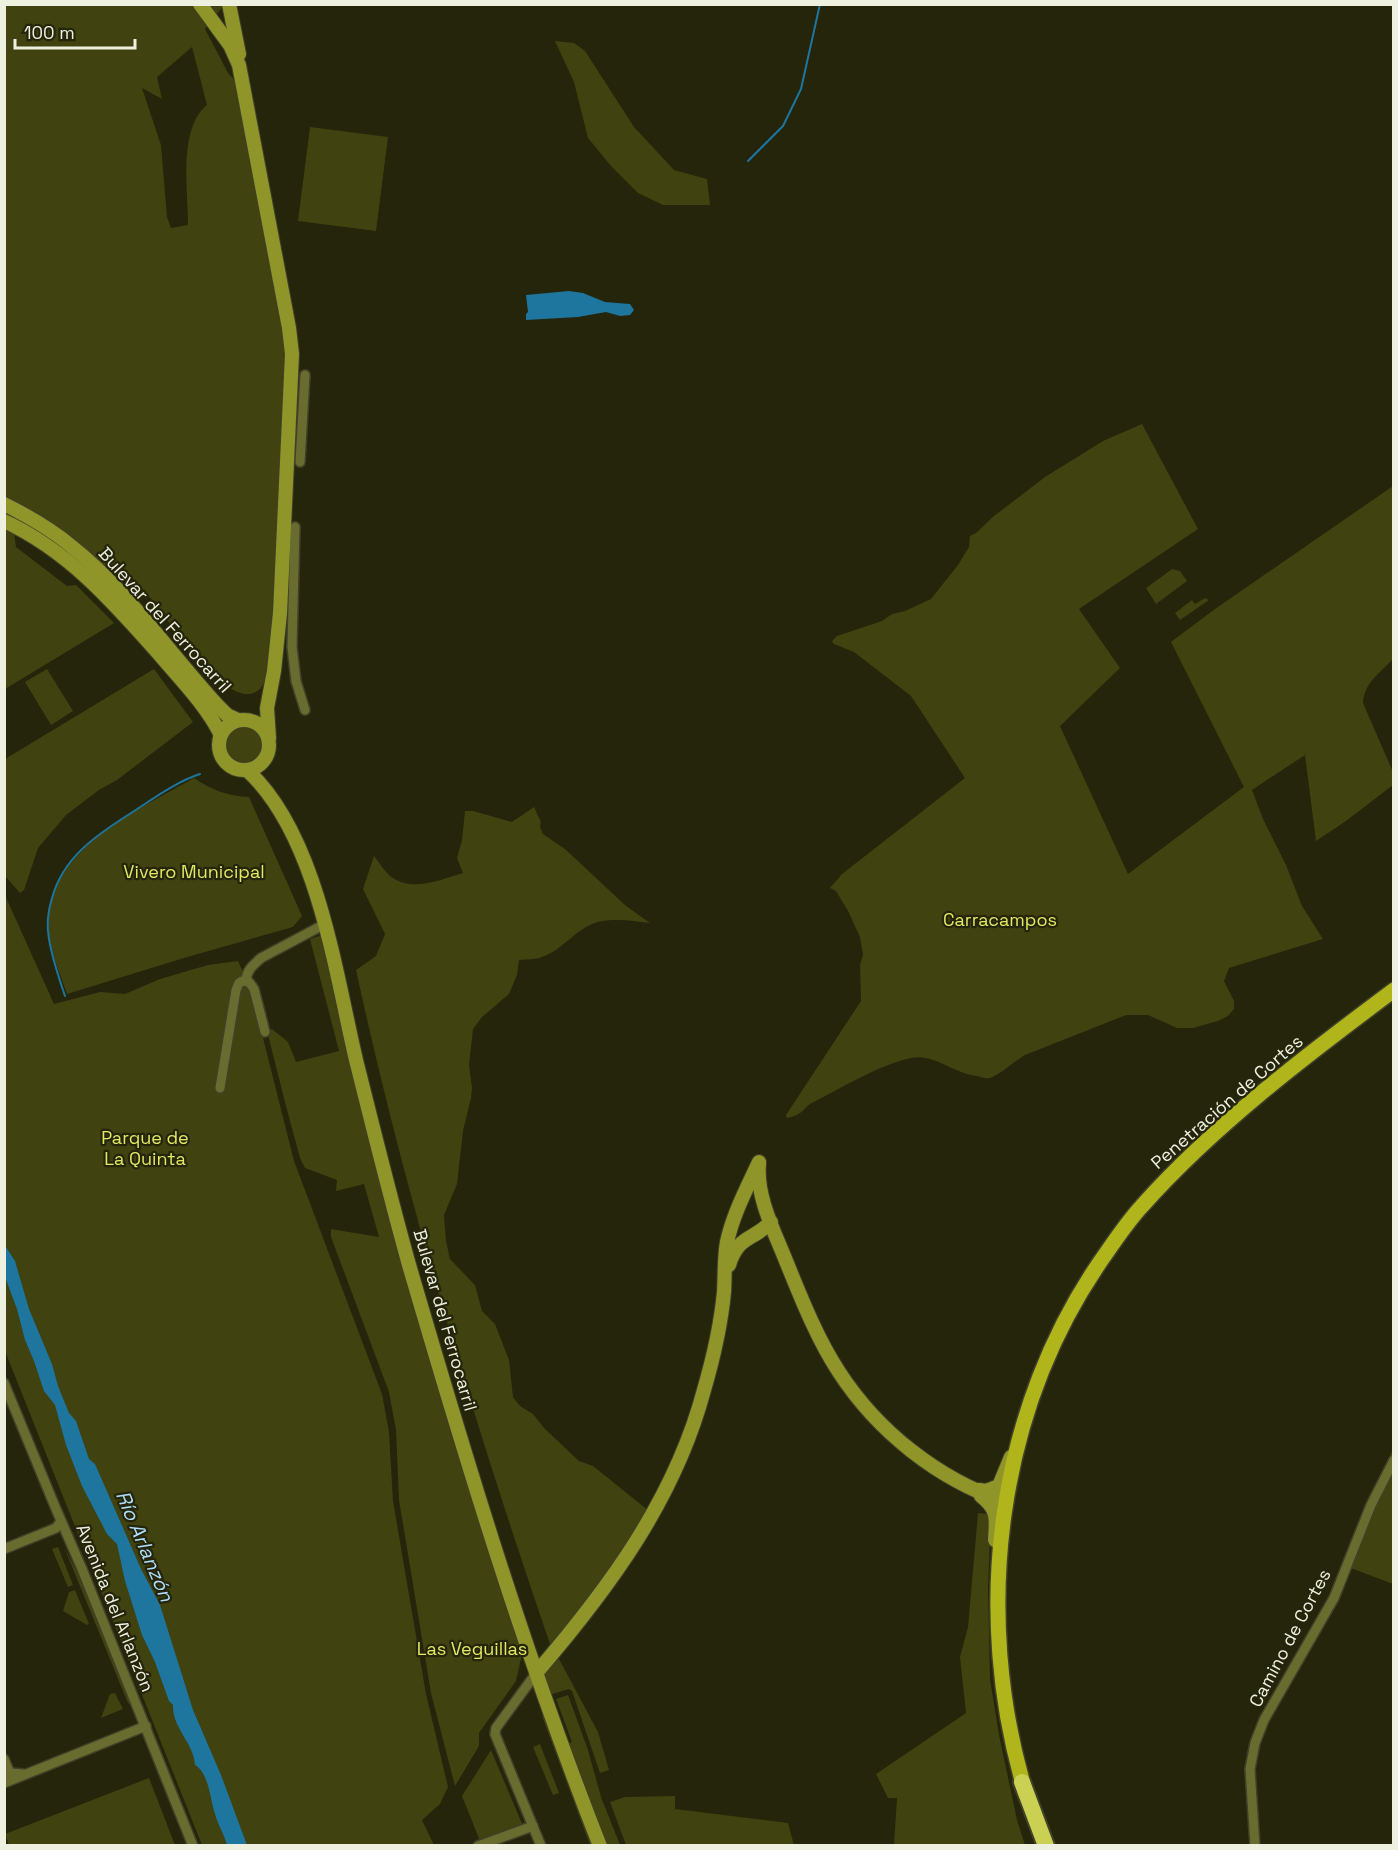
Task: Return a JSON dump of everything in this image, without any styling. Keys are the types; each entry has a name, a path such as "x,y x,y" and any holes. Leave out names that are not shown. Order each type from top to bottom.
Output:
{"highway":[{"path":"1022,1782 1042,1845"}],"main road":[{"path":"200,4 234,53 239,65"},
{"path":"218,28 229,6"},
{"path":"229,6 292,354 280,613 274,671 266,715 269,750 266,759 256,767 247,770 236,769 224,760 219,748 221,735 228,725 253,713 268,698"},
{"path":"218,28 229,29 233,22"},
{"name":"Bulevar del Ferrocarril","path":"4,504 52,531 89,561 141,616 218,706 227,715 240,720"},
{"name":"Bulevar del Ferrocarril","path":"4,520 66,559 106,595 206,710 221,735"},
{"path":"240,720 260,725 269,738"},
{"name":"Bulevar del Ferrocarril","path":"266,759 268,781 274,799 297,846 325,924 365,1097 408,1261 461,1438 537,1672 600,1845"},
{"name":"Bulevar del Ferrocarril","path":"247,770 274,799"},
{"name":"Penetración de Cortes","path":"1022,1782 1012,1742 1003,1688 997,1585 1001,1529 1022,1431 1038,1382 1058,1333 1076,1298 1140,1207 1176,1170 1232,1119 1394,990"},
{"path":"537,1672 591,1607 622,1564 644,1530 677,1469 692,1432 704,1389 722,1307 728,1240 759,1162 759,1180 778,1241 827,1352 846,1383 900,1441 940,1472 991,1504 996,1516 994,1558 997,1585"},
{"path":"742,1200 752,1197 764,1200"},
{"path":"724,1279 734,1251 744,1240 758,1233 771,1222"},
{"path":"758,1233 778,1241"},
{"path":"972,1490 986,1491 999,1486 1022,1431"},
{"path":"972,1490 1005,1502"}],"street":[{"path":"289,401 304,375 300,462"},
{"path":"295,527 292,647 296,681 305,710"},
{"path":"265,1032 254,989 246,981 246,975 261,958 325,924"},
{"path":"220,1088 236,990 239,983 246,981"},
{"name":"Avenida del Arlanzón","path":"4,1383 56,1509 59,1524 82,1569 193,1845"},
{"name":"Camino de Cortes","path":"1254,1845 1250,1769 1255,1743 1264,1720 1334,1598 1371,1505 1394,1460"},
{"path":"4,1549 59,1524"},
{"path":"537,1672 496,1728 495,1734 541,1845"},
{"path":"4,1759 8,1777 27,1774 146,1726"},
{"path":"478,1845 533,1826"}],"green space":[{"path":"4,5 224,5 205,29 228,73 238,84 285,336 286,369 269,667 261,688 249,694 237,692 224,684 182,640 152,600 121,566 111,573 5,499","holes":["192,47 207,105 198,115 188,144 186,178 188,225 171,228 167,217 161,145 142,88 162,99 157,77"]},
{"path":"555,41 574,43 585,51 634,127 674,170 707,179 710,205 663,205 638,193 611,166 588,138 574,82"},
{"path":"310,127 388,137 376,231 298,221"},
{"name":"Carracampos","path":"1142,424 1198,529 1079,609 1120,668 1060,726 1128,874 1244,787 1171,642 1393,486 1393,659 1370,684 1363,703 1393,772 1393,785 1316,841 1305,755 1252,790 1302,906 1323,939 1229,968 1224,981 1234,1001 1234,1009 1228,1016 1218,1021 1193,1028 1177,1028 1148,1015 1126,1015 1025,1055 995,1076 988,1078 960,1072 928,1058 911,1058 861,1077 810,1104 797,1115 787,1118 786,1115 861,1001 860,965 863,955 860,937 836,891 830,888 842,874 965,778 911,696 854,652 832,641 837,636 882,621 892,614 905,611 931,599 958,565 969,547 970,536 994,516 1045,477 1103,441"},
{"path":"5,528 14,533 16,547 67,586 76,585 114,623 5,689"},
{"path":"1172,569 1180,571 1187,581 1156,604 1146,588"},
{"path":"1205,598 1209,600 1180,620 1175,613 1192,600 1195,604"},
{"path":"47,669 73,711 51,725 25,682"},
{"path":"154,669 193,722 117,780 99,790 66,815 38,848 24,890 20,893 5,876 5,759"},
{"path":"244,725 252,726 258,731 263,737 263,753 258,759 252,764 244,765 236,764 230,759 225,753 224,745 225,737 230,731 236,726"},
{"name":"Vivero Municipal","path":"194,778 220,792 249,797 302,916 293,927 67,994 54,955 48,924 55,890 67,868 104,832 127,816"},
{"path":"534,807 541,822 540,827 543,834 565,849 626,906 650,923 617,920 598,922 583,929 550,954 536,959 519,960 517,975 509,994 482,1017 473,1029 469,1065 471,1098 463,1131 457,1184 444,1215 450,1259 475,1285 482,1311 495,1324 509,1360 513,1397 579,1461 593,1466 649,1511 600,1584 551,1647 444,1312 397,1142 356,970 376,956 385,934 363,889 374,856 393,878 410,884 428,883 463,873 457,858 462,840 465,811 473,811 512,822"},
{"name":"Parque de La Quinta","path":"4,893 54,1004 100,992 125,994 160,979 208,965 238,961 251,990 294,1161 382,1394 389,1432 393,1501 426,1694 448,1787 440,1804 422,1820 434,1845 202,1845 5,1351"},
{"name":"Las Veguillas","path":"319,936 323,938 373,1158 398,1247 517,1626 522,1654 516,1681 479,1733 479,1746 455,1786 431,1693 399,1500 396,1430 389,1392 331,1237 331,1229 379,1237 364,1184 336,1191 337,1180 305,1168 300,1158 267,1031 272,1029 288,1042 296,1062 339,1051 310,939"},
{"path":"1393,1449 1393,1584 1343,1565 1357,1525"},
{"path":"978,1513 991,1514 988,1588 990,1679 999,1735 1017,1820 1025,1845 894,1845 897,1798 888,1798 876,1774 966,1713 960,1657 968,1627"},
{"path":"58,1547 73,1585 68,1587 52,1549"},
{"path":"64,1547 81,1580 131,1705 128,1703"},
{"path":"75,1590 89,1624 87,1625 63,1611 69,1592"},
{"path":"559,1659 598,1732 609,1770 600,1773 572,1691 569,1689 549,1695 545,1674 549,1667"},
{"path":"115,1693 123,1709 101,1718 110,1694"},
{"path":"568,1695 588,1750 601,1797 620,1845 605,1845 567,1744 572,1742 556,1699"},
{"path":"542,1716 544,1716 592,1845 590,1845"},
{"path":"540,1744 559,1793 553,1795 533,1747"},
{"path":"491,1750 523,1826 480,1841 462,1796"},
{"path":"149,1778 175,1845 9,1845 5,1834"},
{"path":"675,1796 675,1809 788,1823 794,1845 626,1845 610,1802 625,1797"}],"water":[{"path":"569,291 583,293 605,302 630,304 634,310 630,315 620,316 606,312 578,317 526,320 528,312 526,295"},
{"path":"4,1244 15,1261 29,1309 69,1413 76,1421 89,1459 95,1464 141,1569 160,1605 193,1710 221,1775 247,1845 227,1845 216,1818 206,1780 195,1765 191,1750 176,1721 173,1705 169,1701 155,1662 142,1635 125,1581 117,1544 107,1534 82,1486 66,1445 55,1405 44,1391 25,1340 5,1277"}],"waterway":[{"path":"748,161 783,126 801,89 820,4"},
{"path":"65,996 48,933 52,898 64,871 82,849 104,831 172,787 200,774"}],"water label":[{"name":"Río Arlanzón","path":"145,1546"}]}
